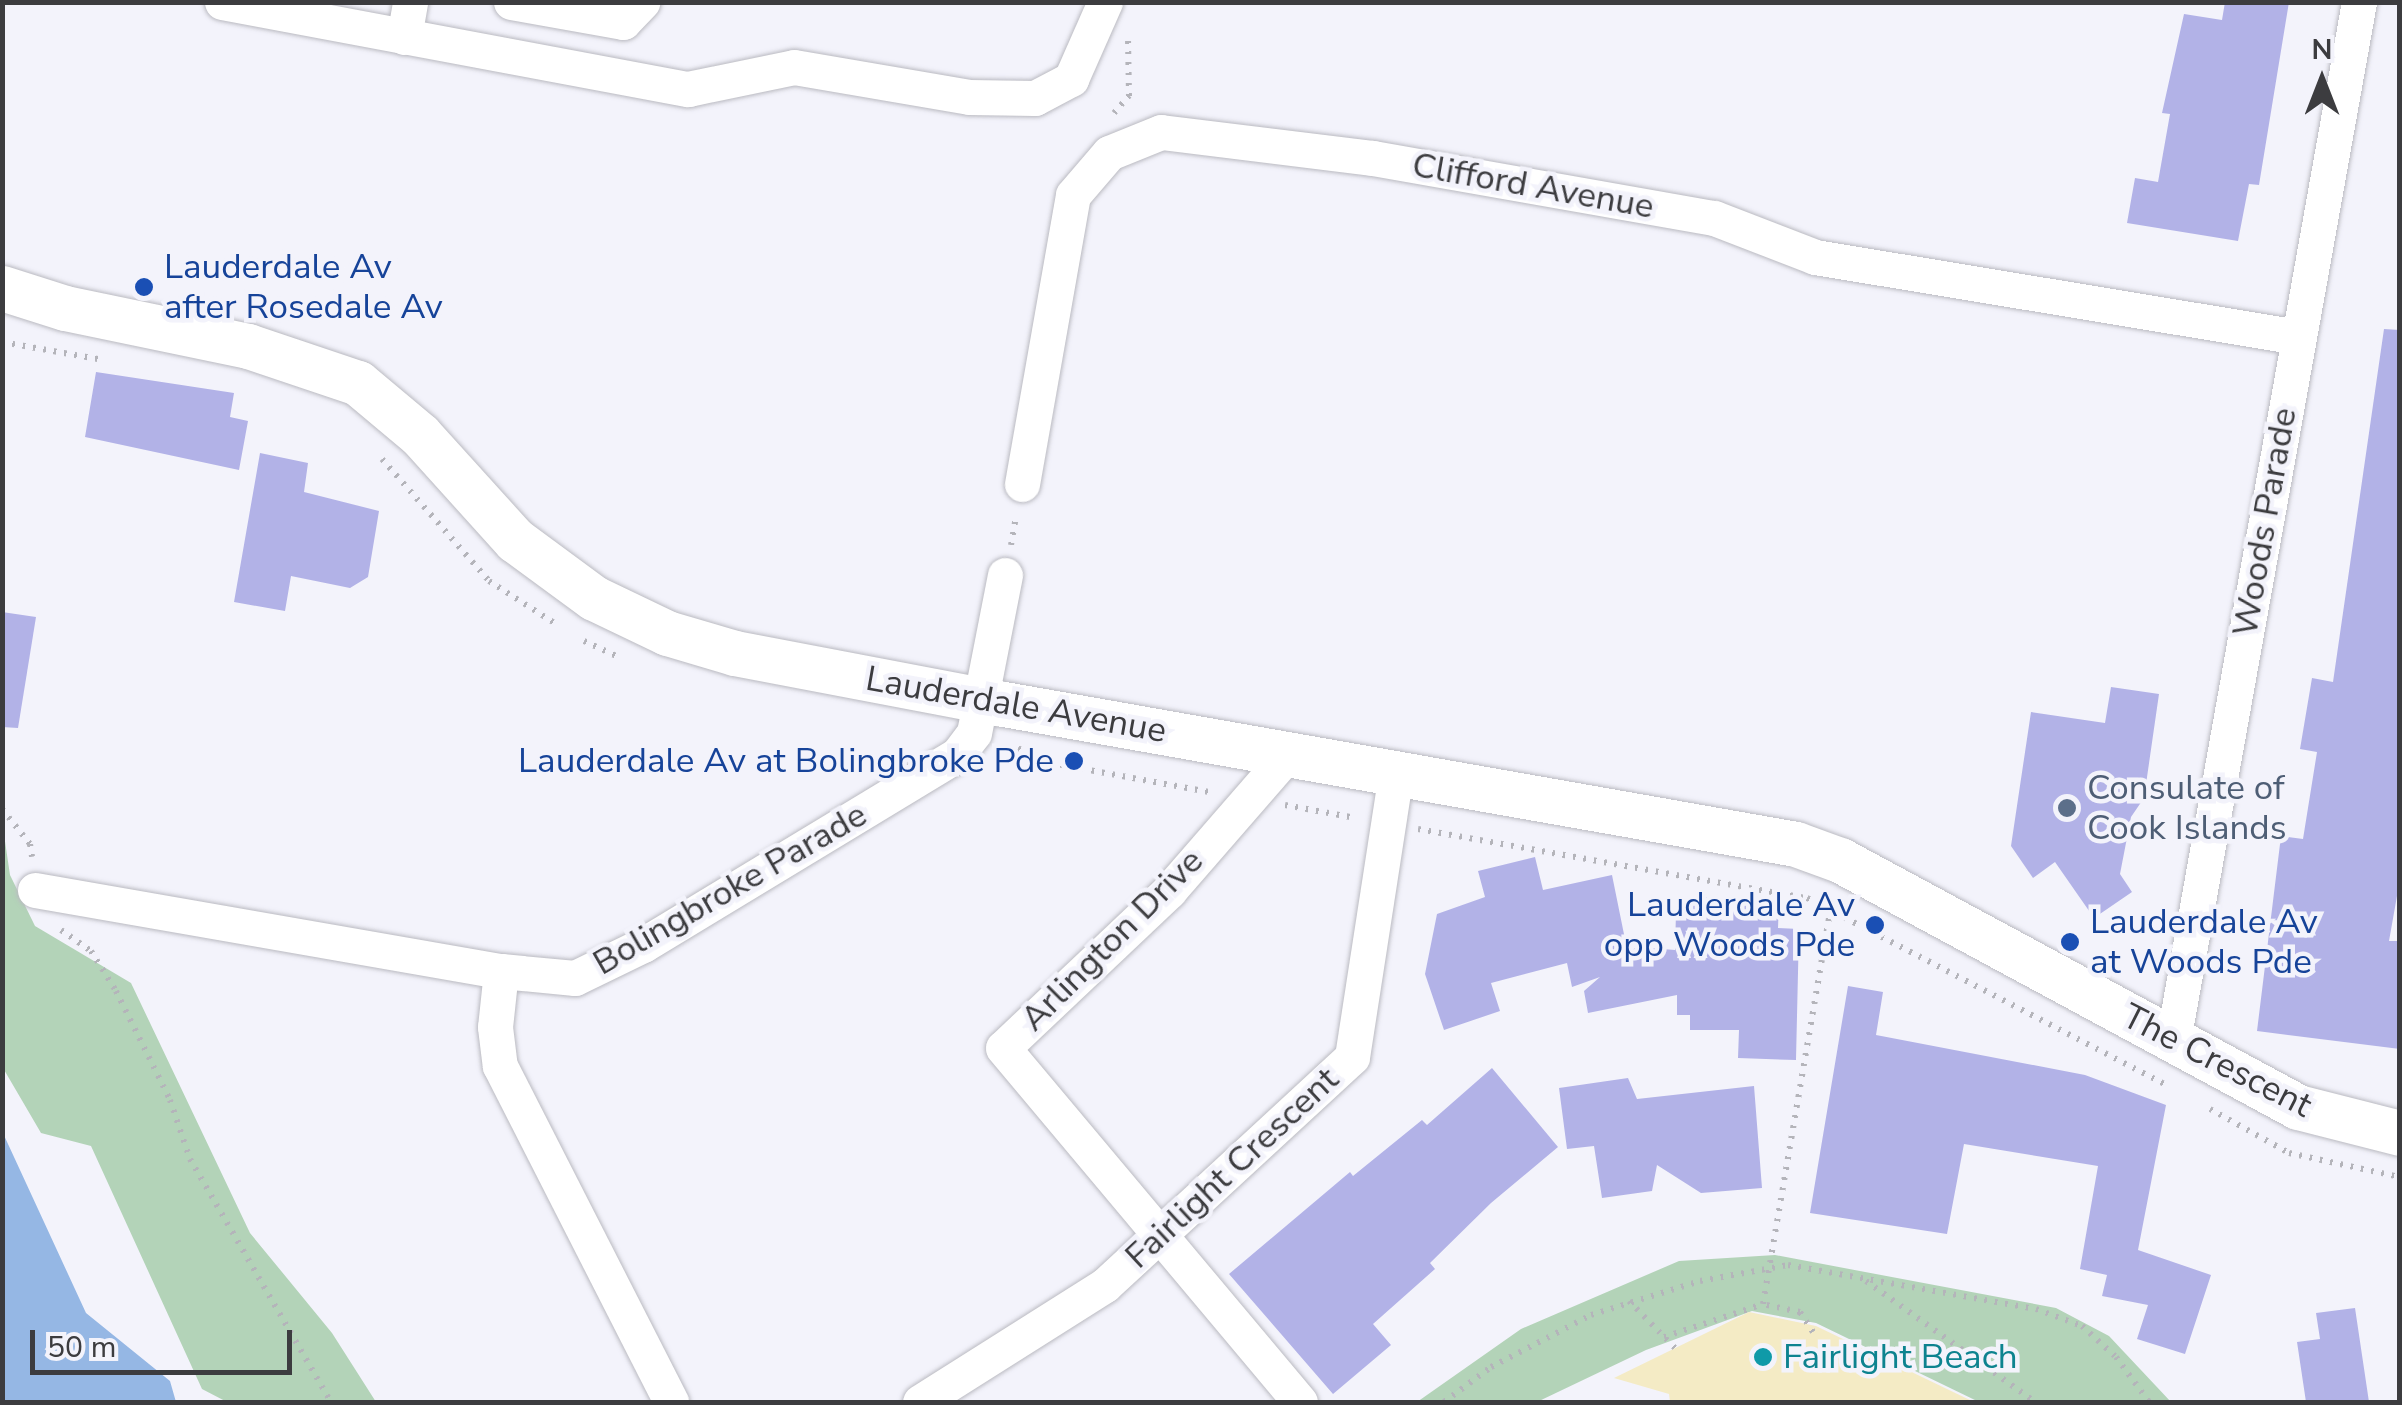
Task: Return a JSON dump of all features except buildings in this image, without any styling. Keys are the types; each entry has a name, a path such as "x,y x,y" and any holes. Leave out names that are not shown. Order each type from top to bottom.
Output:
{"main road":[{"name":"Lauderdale Avenue","path":"2,288 64,308 248,346 358,383 420,435 515,540 634,620 736,653 1796,844 1840,860 2094,999"},
{"name":"The Crescent","path":"2094,999 2298,1107 2400,1133"}],"street":[{"path":"222,2 407,20 688,89 794,66 969,97 1035,98 1071,80 1116,16"},
{"path":"511,2 623,22 642,2"},
{"name":"Woods Parade","path":"2173,1042 2359,2"},
{"name":"Clifford Avenue","path":"1022,484 1073,195 1109,153 1161,132 1373,158 1714,218 1815,257 2298,337"},
{"name":"Bolingbroke Parade","path":"35,890 501,971 575,978 643,945 958,754 974,733 1006,575"},
{"name":"Arlington Drive","path":"1288,754 1169,890 1003,1048 1300,1402"},
{"name":"Fairlight Crescent","path":"920,1402 1104,1285 1352,1057 1396,772"},
{"path":"501,971 495,1028 500,1066 671,1402"}],"path":[{"path":"1105,123 1129,96 1116,16"},
{"path":"1006,575 1022,484"},
{"path":"1029,757 1230,796"},
{"path":"1280,804 1338,815"},
{"path":"2,809 30,844 35,890 42,908 91,952 116,990 170,1100 190,1159 331,1402"},
{"path":"1442,833 1806,898 2175,1090"},
{"path":"1763,1304 1840,860"},
{"path":"2192,1098 2288,1153 2400,1177"},
{"path":"1444,1402 1542,1337 1630,1300 1768,1266 2036,1309 2082,1326 2116,1357 2149,1402"},
{"path":"1865,1280 2035,1402"},
{"path":"1630,1300 1679,1352"},
{"path":"1664,1337 1763,1304 1800,1312 1813,1332"}],"green space":[{"path":"2,821 10,875 35,926 131,983 250,1233 332,1333 376,1402 227,1402 202,1389 91,1146 41,1133 3,1068"},
{"path":"1775,1255 2056,1308 2109,1336 2171,1402 1979,1402 1816,1323 1752,1311 1646,1350 1537,1402 1417,1402 1521,1329 1679,1261"}],"sand":[{"name":"Fairlight Beach","path":"1749,1312 1816,1326 1974,1402 1670,1402 1669,1394 1614,1378"}],"water":[{"path":"2,1131 86,1313 170,1381 176,1402 3,1402"}],"place":[{"name":"Lauderdale Av after Rosedale Av","path":"144,287"},
{"name":"Lauderdale Av at Bolingbroke Pde","path":"1074,761"},
{"name":"Consulate of Cook Islands","path":"2067,808"},
{"name":"Lauderdale Av opp Woods Pde","path":"1875,925"},
{"name":"Lauderdale Av at Woods Pde","path":"2070,942"},
{"name":"Fairlight Beach","path":"1763,1357"}]}
